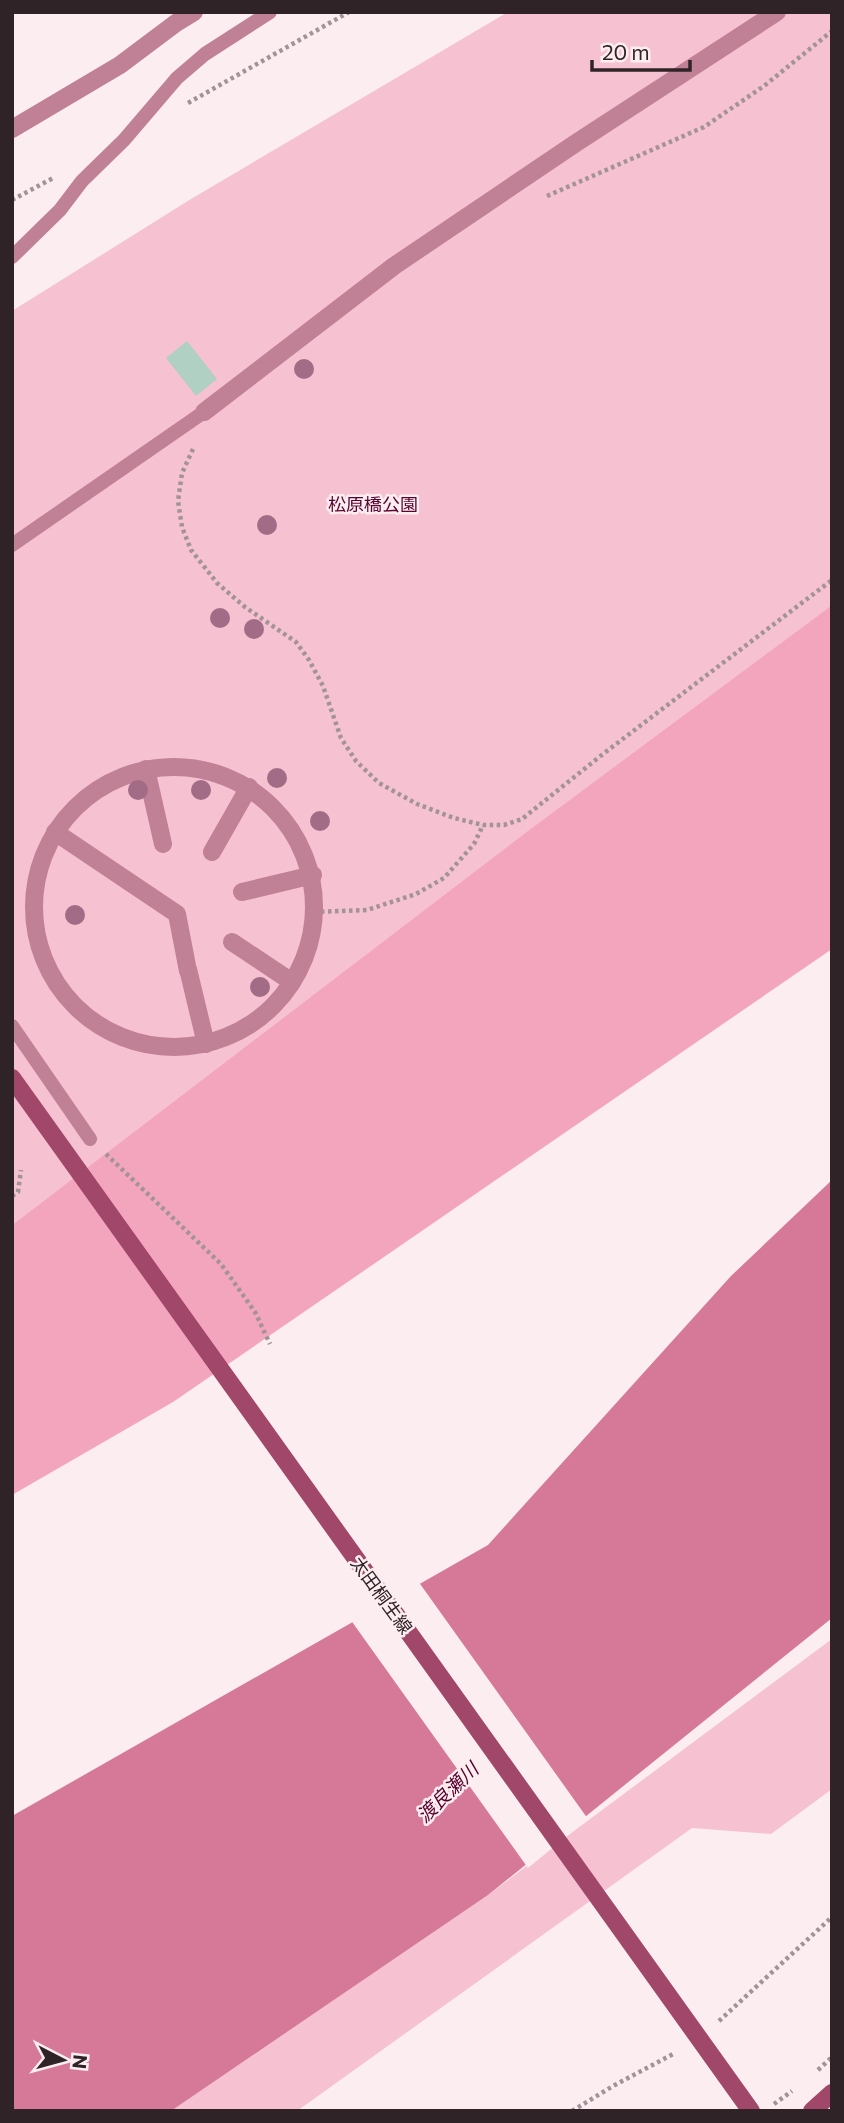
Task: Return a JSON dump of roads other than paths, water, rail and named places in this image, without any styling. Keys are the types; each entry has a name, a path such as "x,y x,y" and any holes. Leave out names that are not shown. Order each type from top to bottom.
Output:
{"main road":[{"name":"太田桐生線","path":"12,1078 746,2104"},
{"path":"813,2110 832,2093"}],"street":[{"path":"12,129 120,65 194,12"},
{"path":"204,412 394,266 777,12"},
{"path":"178,766 210,772 250,787 277,812 297,841 313,874 313,912 307,948 292,982 269,1010 240,1031 206,1044 165,1048 124,1039 88,1019 59,989 40,952 33,911 38,870 55,832 79,803 110,782 146,769 178,766"},
{"path":"146,769 163,844"},
{"path":"212,852 250,787"},
{"path":"55,832 177,914 206,1044"},
{"path":"242,892 313,874"},
{"path":"232,942 292,982"}],"lane":[{"path":"12,257 60,210 82,181 124,140 177,78 205,54 270,12"},
{"path":"12,545 204,412"},
{"path":"12,1026 90,1139"}],"water":[{"name":"渡良瀬川","path":"832,1180 832,1618 488,1895 171,2111 12,2111 12,1816 488,1545 731,1276"}],"park label":[{"name":"松原橋公園","path":"373,504"}]}
